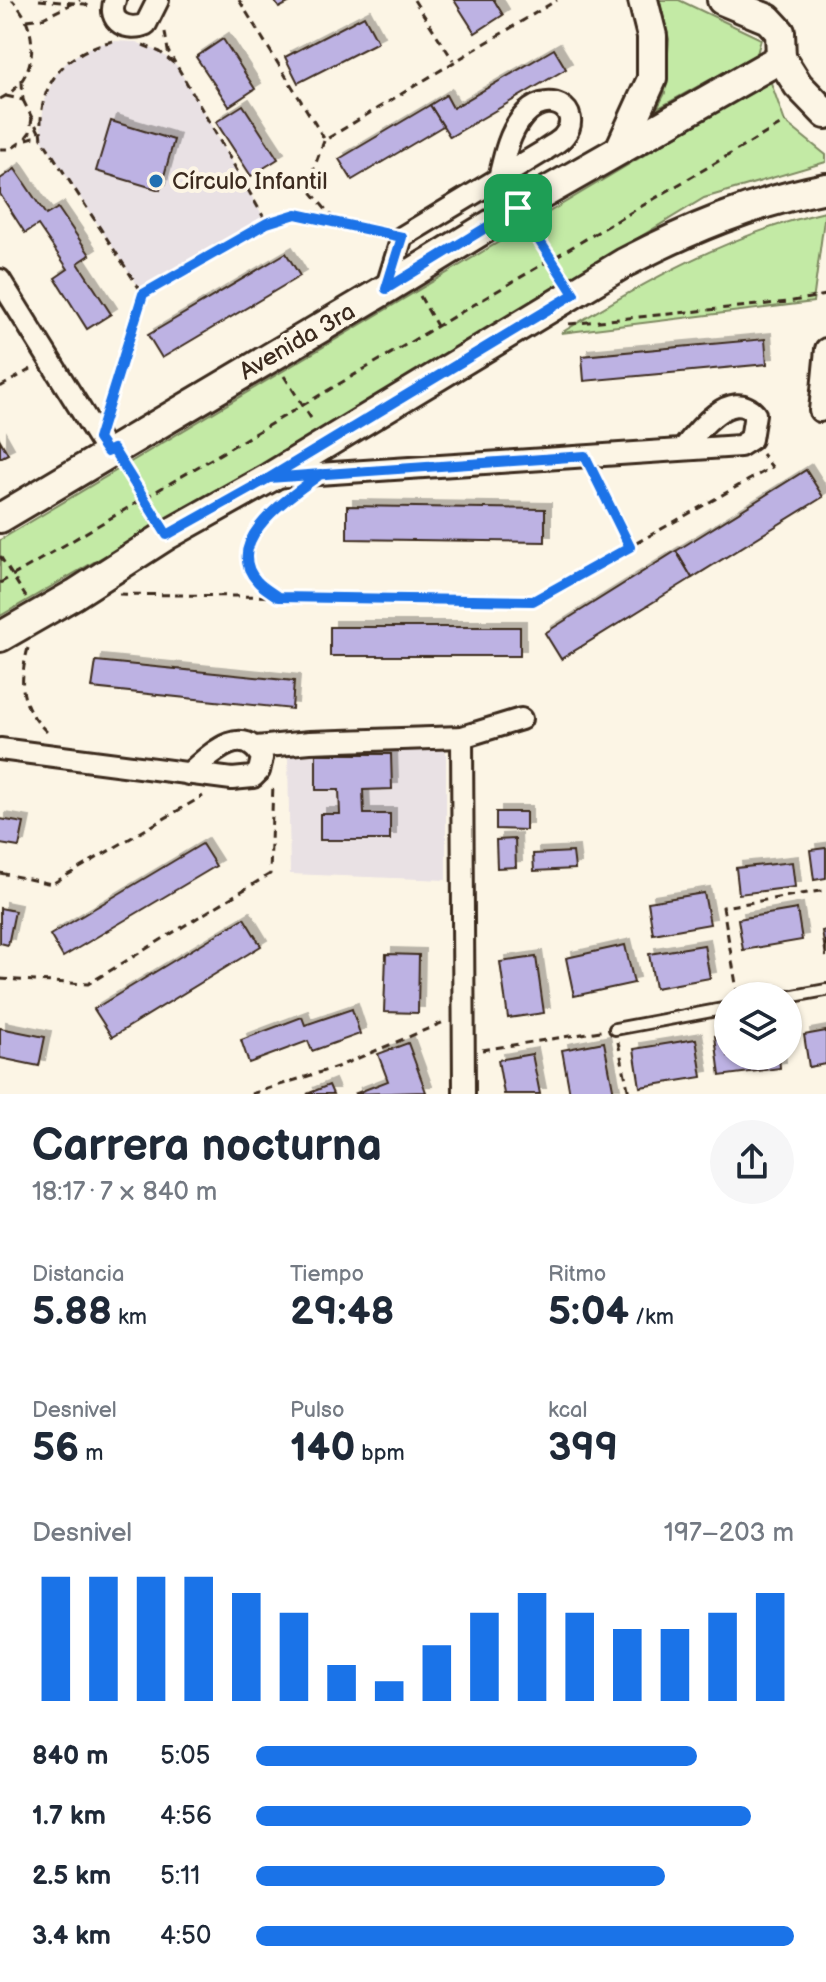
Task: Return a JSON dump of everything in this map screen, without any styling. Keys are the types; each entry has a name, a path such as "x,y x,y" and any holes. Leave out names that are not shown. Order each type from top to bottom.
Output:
{"main road":[{"path":"620,149 652,79 652,36 643,0"},
{"path":"722,0 768,19 780,32 781,58 798,85 826,114"},
{"name":"Avenida 3ra","path":"0,518 106,447 397,283 518,208 781,58"},
{"path":"0,637 167,535 269,478 681,233 750,207 826,188"}],"street":[{"path":"107,6 112,9 121,35 146,24 158,0"},
{"path":"397,283 402,237 499,178"},
{"path":"0,280 106,447"},
{"path":"823,415 826,349"},
{"path":"269,478 740,446 751,439 755,414 750,408 737,406 723,409 709,418 683,449"},
{"path":"188,774 229,743 241,741 259,753 310,742 462,737 521,719"},
{"path":"462,737 464,1094"},
{"path":"0,749 232,779 253,777 259,771 259,753"}],"lane":[{"path":"802,994 826,990"},
{"path":"615,1029 714,1011"}],"path":[{"path":"13,1 22,0"},
{"path":"39,0 107,6"},
{"path":"27,20 43,18 80,0"},
{"path":"239,0 325,140"},
{"path":"414,0 454,62"},
{"path":"337,223 307,187 325,140 557,0"},
{"path":"13,1 27,20 32,50 22,80 23,100 42,139 143,294"},
{"path":"164,28 168,51 267,223"},
{"path":"42,139 45,98 58,70 92,46 121,35 160,52 177,66"},
{"path":"0,99 22,80"},
{"path":"6,96 23,100"},
{"path":"24,140 30,132 32,117"},
{"path":"0,583 785,122"},
{"path":"0,149 11,149 34,137 42,139"},
{"path":"518,208 574,294"},
{"path":"167,535 106,447 143,294 267,223 296,214 402,237"},
{"path":"397,283 437,326"},
{"path":"559,325 788,302 826,295"},
{"path":"271,355 327,442"},
{"path":"0,387 49,359"},
{"path":"75,594 533,601 772,467 751,439"},
{"path":"585,456 630,547"},
{"path":"278,597 256,580 246,558 253,533 276,507 321,474"},
{"path":"0,556 37,615 22,670 21,695 46,732 80,759"},
{"path":"0,979 88,984 270,874 274,765 259,753"},
{"path":"0,873 52,884 232,779"},
{"path":"736,982 723,907 826,890"},
{"path":"251,1094 337,1067 462,1014"},
{"path":"463,1053 615,1029 629,1094"}],"shaded area":[{"name":"Círculo Infantil","path":"115,41 136,42 160,52 177,66 267,223 143,294 42,139 45,98 58,70 92,46"},
{"path":"446,744 446,880 290,874 288,755 292,750"}],"green space":[{"path":"659,0 679,0 761,39 757,54 657,109 665,93 669,39"},
{"path":"770,80 785,122 826,155 826,162 704,198 320,432 0,616 0,540"},
{"path":"825,212 813,302 561,333 688,262 755,233"}],"building":[{"path":"274,0 294,0 279,8"},
{"path":"454,0 494,0 503,15 475,33"},
{"path":"364,16 378,42 298,83 285,57"},
{"path":"223,39 255,89 229,106 196,57"},
{"path":"554,49 566,69 450,137 430,105 446,95 453,108"},
{"path":"243,105 278,159 251,176 216,122"},
{"path":"430,105 443,126 352,180 339,159"},
{"path":"111,121 174,140 160,190 96,171"},
{"path":"15,169 46,215 58,208 90,255 78,263 111,314 87,329 55,278 68,269 38,225 25,233 0,194 0,179"},
{"path":"286,253 300,276 162,358 148,335"},
{"path":"765,339 767,364 584,381 582,356"},
{"path":"0,440 8,454 0,458"},
{"path":"806,470 823,497 692,578 676,551"},
{"path":"347,506 545,509 545,542 347,539"},
{"path":"676,551 692,578 561,659 545,633"},
{"path":"330,627 520,627 520,656 330,656"},
{"path":"96,661 294,681 292,709 92,688"},
{"path":"316,754 391,754 392,789 363,790 364,814 390,814 390,840 320,840 320,814 340,814 339,790 316,790"},
{"path":"496,812 526,812 526,830 496,829"},
{"path":"0,819 24,823 19,847 0,844"},
{"path":"515,839 516,867 497,868 496,840"},
{"path":"202,844 216,866 63,957 50,935"},
{"path":"826,848 826,878 814,880 810,850"},
{"path":"573,852 575,869 534,871 533,854"},
{"path":"792,862 795,887 739,894 736,868"},
{"path":"704,893 710,924 653,934 648,902"},
{"path":"0,908 15,911 8,945 0,943"},
{"path":"797,909 802,940 743,950 738,919"},
{"path":"244,918 261,946 112,1037 94,1009"},
{"path":"826,930 826,957 822,931"},
{"path":"625,945 634,983 574,996 566,958"},
{"path":"704,945 710,978 655,988 649,954"},
{"path":"386,954 419,955 418,1013 384,1012"},
{"path":"536,957 544,1013 508,1018 500,962"},
{"path":"352,1009 360,1034 312,1051 308,1041 249,1063 241,1040 302,1017 305,1025"},
{"path":"0,1028 45,1037 39,1066 0,1058"},
{"path":"826,1031 826,1064 809,1067 804,1035"},
{"path":"696,1039 702,1077 640,1087 634,1049"},
{"path":"604,1042 614,1094 570,1094 562,1050"},
{"path":"408,1043 426,1092 354,1094 388,1081 378,1054"},
{"path":"532,1054 540,1094 504,1094 498,1060"},
{"path":"719,1070 765,1070 720,1076"},
{"path":"329,1085 333,1094 307,1094"}],"place":[{"name":"Círculo Infantil","path":"156,181"}],"route":[{"path":"518,208 386,289 402,237 296,214 267,223 143,294 98,439 107,452 113,449 167,535 269,478 321,474 276,507 253,533 246,558 256,580 278,597 533,601 630,547 585,456 269,478 574,294 518,208"}]}
